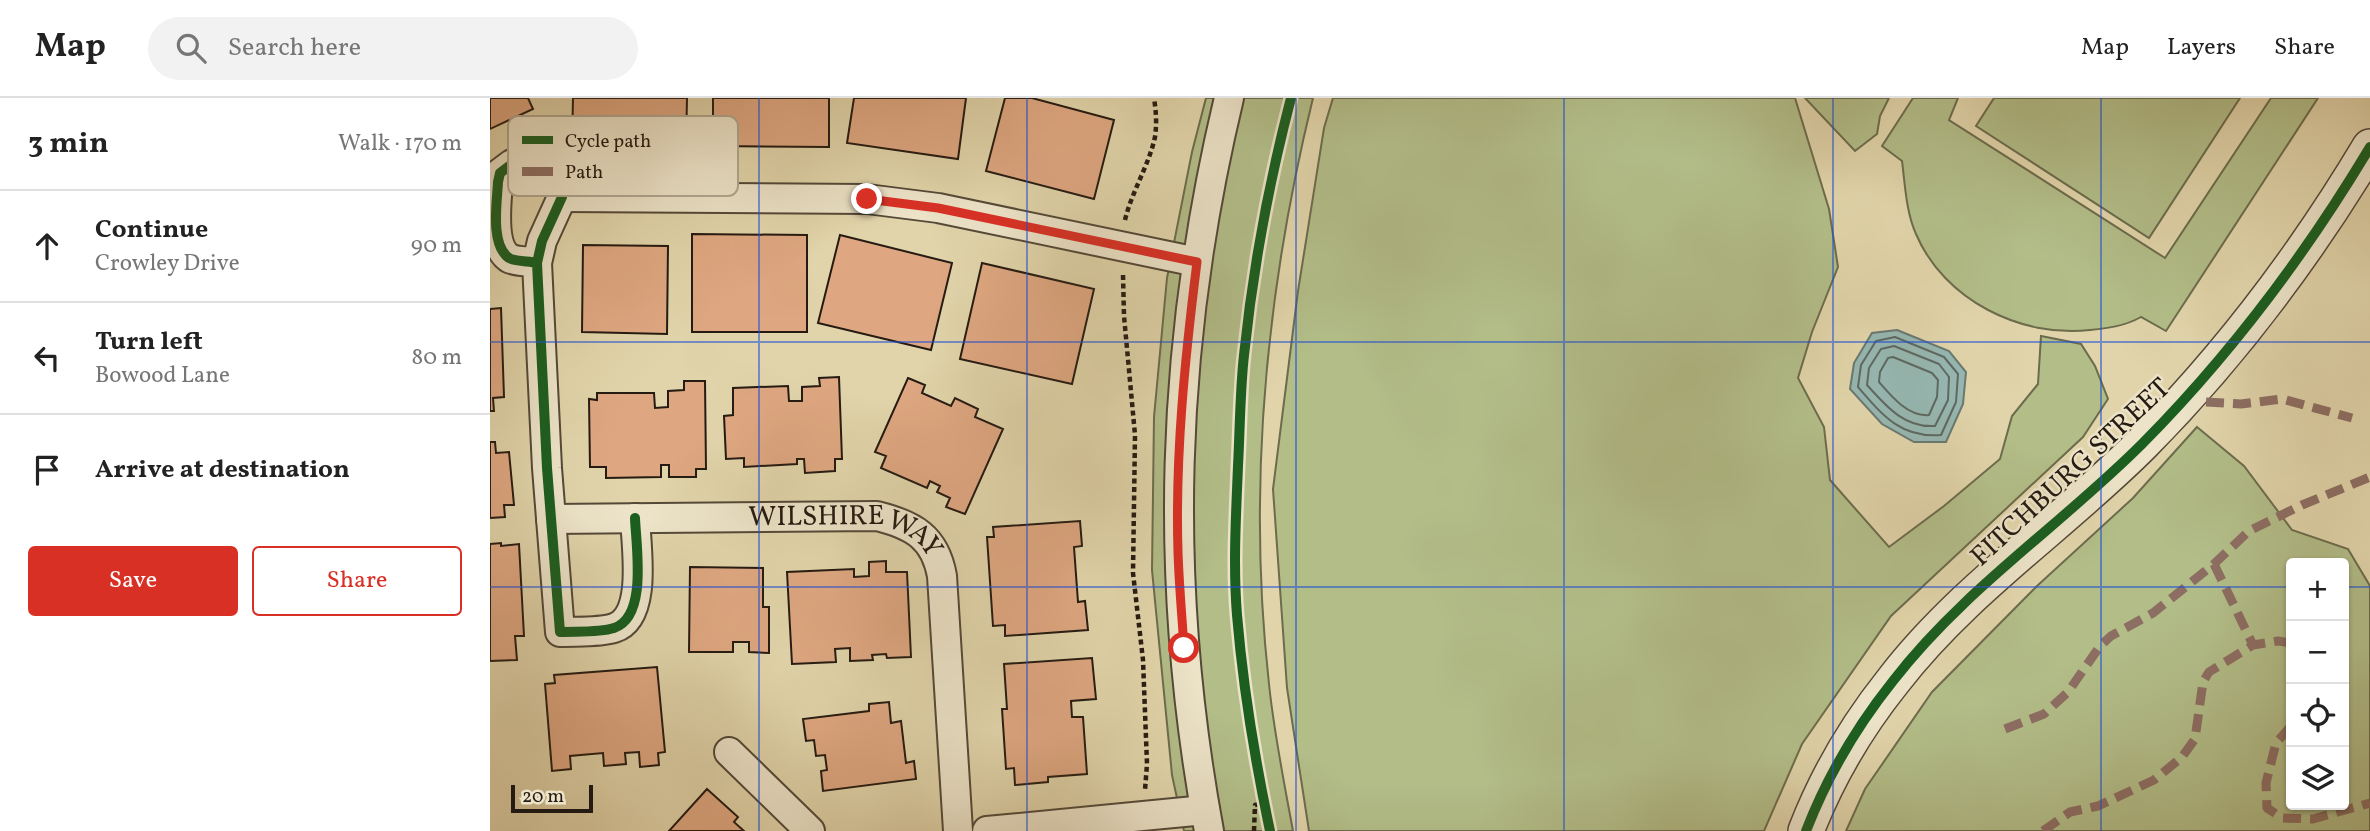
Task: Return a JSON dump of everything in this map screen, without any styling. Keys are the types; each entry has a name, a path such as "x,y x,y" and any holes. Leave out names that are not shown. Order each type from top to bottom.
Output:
{"street":[{"path":"1003,830 1207,820 1188,696 1178,551 1182,402 1197,262 1229,98"},
{"name":"FITCHBURG STREET","path":"1806,831 1846,748 1893,680 1955,614 2108,476 2171,414 2242,330 2306,246 2370,147"},
{"path":"508,167 500,173 495,238 500,249 509,258 537,263"},
{"path":"635,518 637,596 631,614 624,623 613,629 560,632 537,263 542,241 562,197 867,199 938,208 1197,262"},
{"name":"WILSHIRE WAY","path":"551,519 877,516 897,521 915,530 930,542 939,557 942,576 958,831"},
{"path":"729,752 810,831"}],"path":[{"path":"1124,223 1130,199 1154,141 1157,120 1154,98"},
{"path":"1123,274 1124,316 1135,435 1133,573 1143,660 1147,764 1144,797"},
{"path":"1262,791 1267,819"},
{"path":"1254,831 1255,805 1264,803"}],"green space":[{"path":"1206,98 1313,98 1283,243 1265,389 1261,463 1260,536 1269,684 1293,831 1184,831 1172,775 1152,570 1154,417 1167,278 1192,152"},
{"path":"1333,98 1795,98 1829,209 1838,267 1812,332 1798,378 1824,427 1830,480 1889,547 2000,459 2012,416 2038,384 2041,336 2081,344 2095,366 2108,399 2083,437 1891,616 1802,744 1764,831 1309,831 1287,688 1273,489 1298,291 1324,128"},
{"path":"1805,98 1889,98 1880,116 1877,134 1855,151"},
{"path":"1913,98 1958,98 1949,120 2165,258 2271,98 2318,98 2166,331 2141,317 2123,325 2064,331 2012,321 1988,310 1945,278 1929,257 1910,217 1902,161 1882,146"},
{"path":"1994,98 2240,98 2149,238 1976,126"},
{"path":"2197,427 2244,466 2292,530 2348,549 2370,586 2370,831 1846,831 1865,789 1932,692 2037,586 2133,498"}],"water":[{"path":"1897,330 1949,351 1966,372 1963,404 1946,442 1914,442 1882,424 1850,389 1854,363 1872,333"}],"building":[{"path":"490,98 528,98 533,109 518,116 508,116 508,121 490,129"},
{"path":"573,98 687,98 687,116 573,116"},
{"path":"713,98 829,98 829,147 738,146 738,116 713,116"},
{"path":"854,98 966,98 958,159 847,143"},
{"path":"1005,98 1032,98 1114,120 1094,199 986,171"},
{"path":"692,234 807,235 807,332 692,332"},
{"path":"840,235 952,263 931,350 818,323"},
{"path":"583,245 668,246 667,334 582,332"},
{"path":"982,263 1094,289 1072,384 960,359"},
{"path":"501,308 504,397 493,398 494,411 490,411 490,309"},
{"path":"839,377 842,459 835,459 835,471 805,473 804,459 797,459 797,464 744,467 744,458 726,459 724,416 733,415 733,388 788,386 789,401 802,401 802,387 820,386 819,378"},
{"path":"908,378 925,385 922,393 951,406 955,398 978,409 975,417 1003,429 965,514 946,507 950,498 937,492 940,486 930,481 927,488 881,468 886,456 875,452"},
{"path":"684,381 705,381 706,469 696,469 696,477 669,477 669,465 661,465 661,477 606,478 606,467 590,467 589,399 597,400 597,393 654,393 655,408 668,407 668,391 684,390"},
{"path":"490,442 495,442 496,453 509,452 514,505 504,505 505,517 490,518"},
{"path":"1080,521 1082,546 1074,547 1078,602 1085,601 1088,630 1005,636 1005,625 993,626 987,537 994,537 993,527"},
{"path":"501,543 501,546 519,544 524,636 515,636 517,660 490,661 490,544"},
{"path":"886,561 886,572 907,572 911,657 887,658 886,654 872,655 873,660 850,661 850,648 835,649 836,662 792,664 787,572 854,569 854,577 869,576 869,562"},
{"path":"690,567 763,568 763,607 769,607 769,653 749,652 749,642 733,642 733,652 689,652"},
{"path":"1092,658 1096,699 1071,701 1072,717 1083,717 1087,774 1048,777 1048,782 1015,785 1014,768 1006,769 1002,709 1007,709 1004,664"},
{"path":"657,667 665,752 658,753 659,765 640,767 639,752 625,753 626,764 604,766 603,753 570,756 571,769 552,771 545,684 555,683 554,675"},
{"path":"889,702 891,723 901,721 906,763 914,761 916,779 823,791 821,771 827,770 825,755 816,756 814,740 806,741 803,719 869,711 869,704"},
{"path":"707,789 738,817 734,822 744,831 669,831"}],"marked path":[{"path":"2206,402 2241,404 2282,399 2352,418"},
{"path":"2005,729 2044,714 2068,692 2100,646 2111,636 2153,613 2214,564 2249,531 2302,505 2370,477"},
{"path":"2214,564 2253,645"},
{"path":"2043,831 2070,812 2098,806 2154,780 2182,757 2195,739 2203,682 2209,672 2253,645 2286,642"},
{"path":"2286,732 2276,743 2266,783 2267,808 2282,818 2313,819 2370,803"}],"cycle path":[{"path":"1270,831 1250,723 1237,615 1236,522 1242,382 1252,290 1263,225 1291,98"},
{"path":"1806,831 1823,791 1867,716 1920,648 1981,587 2111,474 2205,376 2293,265 2370,147"},
{"path":"508,167 500,173 498,182 496,223 499,243 509,258 537,263"},
{"path":"537,263 542,241 562,196"},
{"path":"537,263 547,468 560,632 608,630 625,621 632,610 638,579 635,518"}],"route":[{"path":"867,199 938,208 1197,262 1182,402 1178,503 1184,648"}]}
